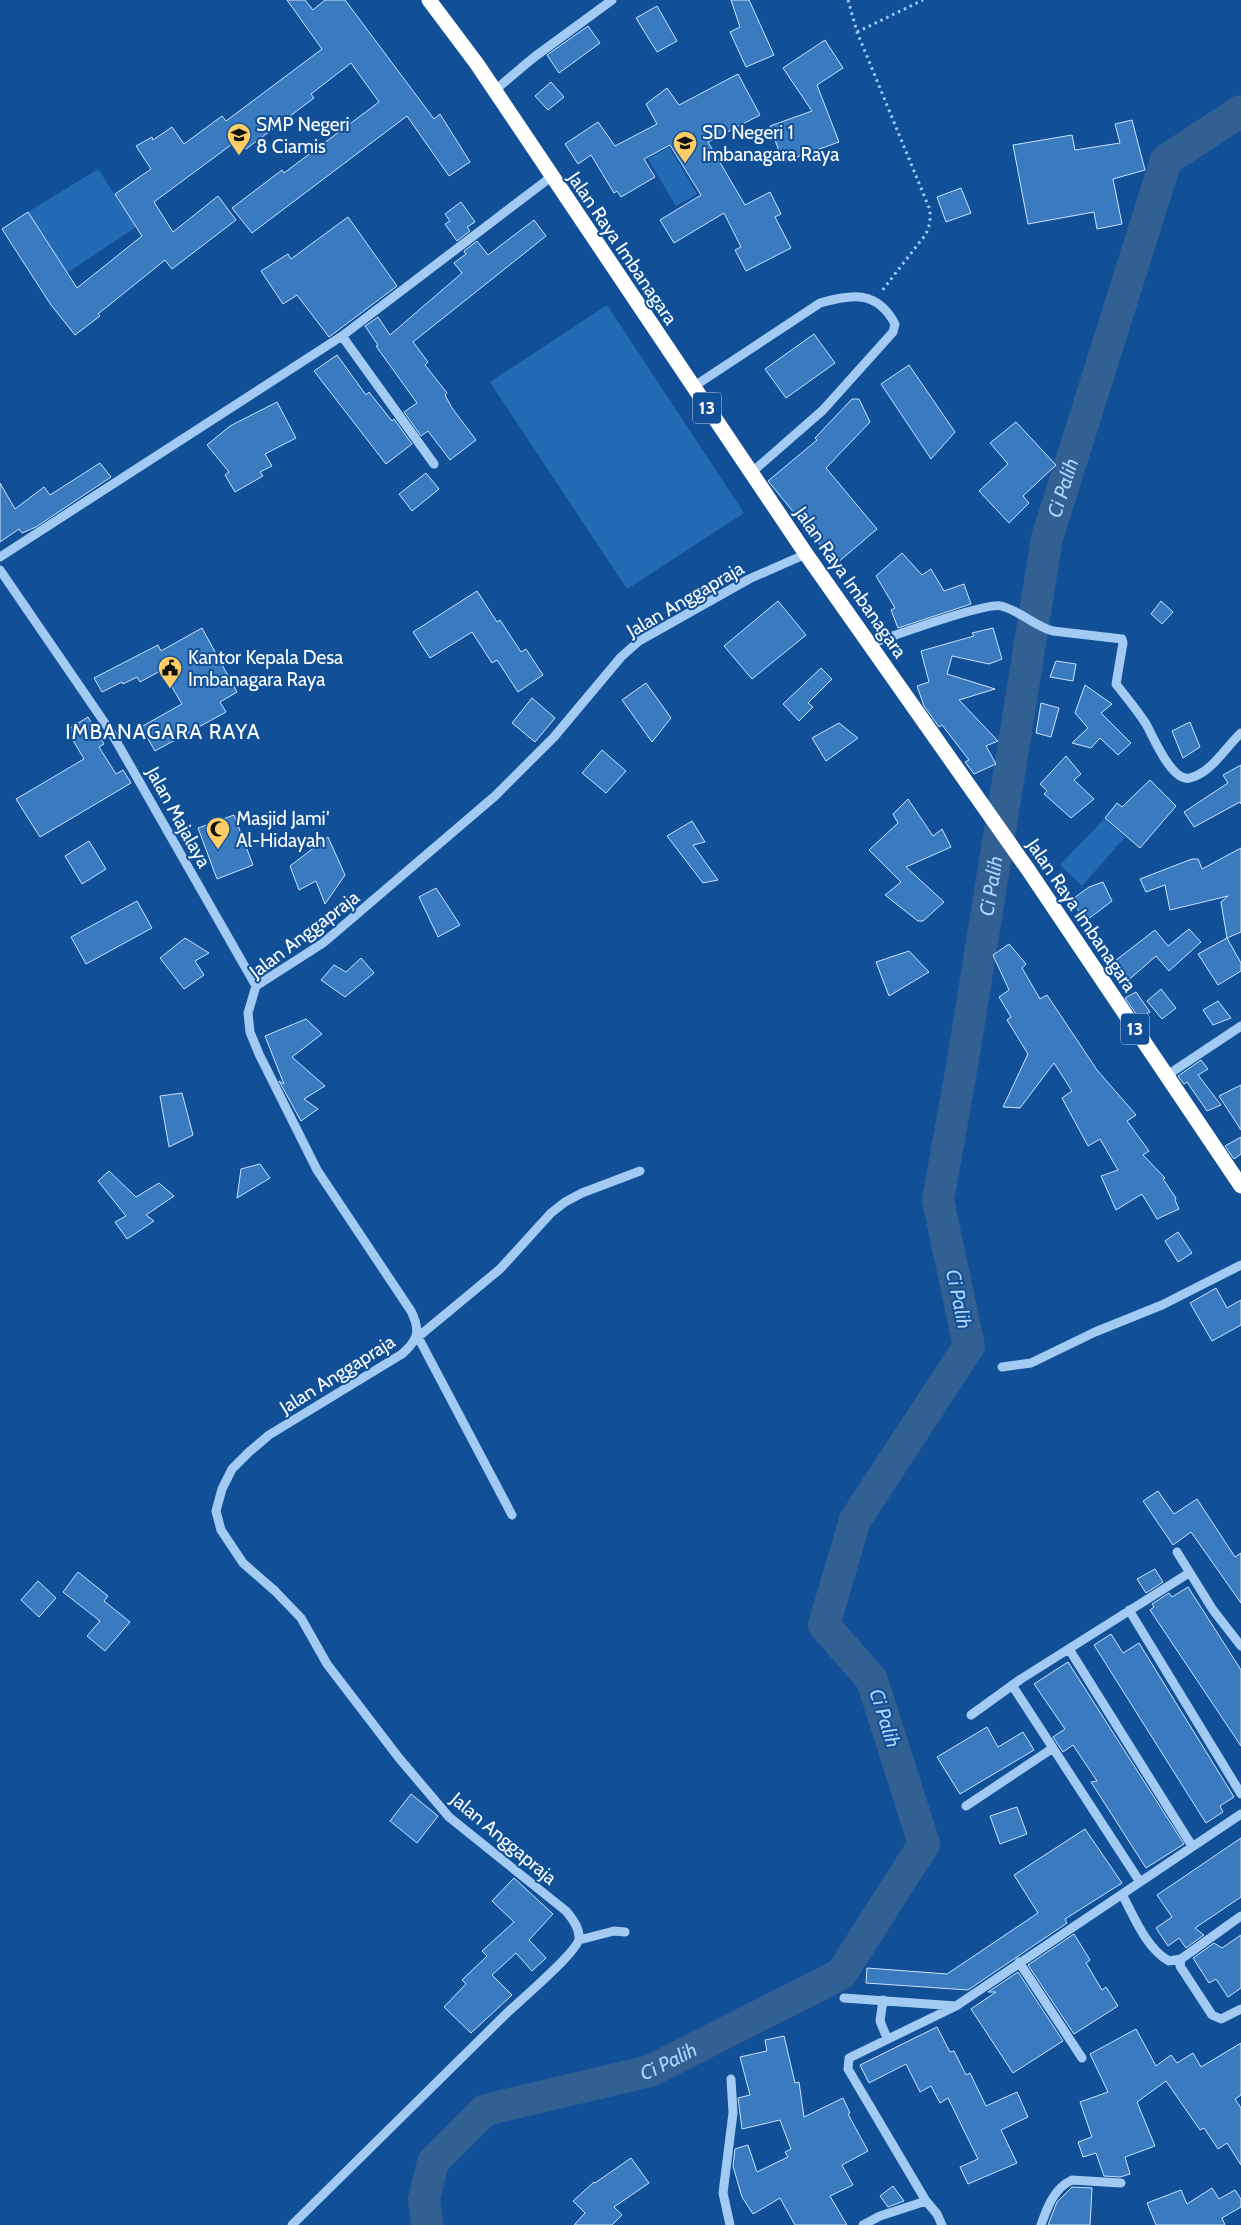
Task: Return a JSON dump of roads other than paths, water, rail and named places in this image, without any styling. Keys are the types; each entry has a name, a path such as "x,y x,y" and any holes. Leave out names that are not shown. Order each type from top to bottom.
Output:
{"highway":[{"name":"Jalan Raya Imbanagara","path":"429,0 494,91 806,554 1029,871 1241,1186"}],"street":[{"path":"494,91 533,58 612,0"},
{"path":"0,557 342,336 551,177"},
{"path":"693,387 820,303 861,296 875,300 890,315 894,324 893,332 823,410 751,472"},
{"path":"342,336 434,464"},
{"name":"Jalan Anggapraja","path":"579,1940 579,1931 566,1911 449,1817 426,1791 327,1664 301,1618 276,1591 243,1563 221,1530 216,1511 222,1489 232,1469 249,1452 269,1435 402,1354 418,1337 418,1329 411,1311 317,1170 259,1054 250,1032 248,1014 256,986 323,943 495,796 554,737 622,657 639,641 749,579 806,554"},
{"name":"Jalan Majalaya","path":"0,570 112,732 256,986"},
{"path":"870,644 896,634 999,605 1020,613 1042,628 1122,639 1123,643 1116,684 1146,723 1174,772 1185,778 1190,778 1213,764 1241,733"},
{"path":"1166,1076 1241,1026"},
{"path":"512,1515 418,1337 500,1269 552,1213 565,1202 582,1193 640,1170"},
{"path":"1002,1367 1031,1364 1095,1332 1162,1306 1241,1265"},
{"path":"1177,1552 1213,1610 1241,1646"},
{"path":"971,1715 1012,1685 1189,1573"},
{"path":"1129,1610 1241,1794"},
{"path":"1069,1649 1192,1846"},
{"path":"1012,1685 1140,1882"},
{"path":"966,1806 1053,1748"},
{"path":"942,2225 848,2069 849,2058 956,2006 1019,1962 1123,1896 1140,1882 1241,1814"},
{"path":"1123,1896 1142,1932 1161,1957 1169,1961 1181,1959 1241,1916"},
{"path":"292,2225 508,2012 544,1979 574,1948 579,1940 614,1931 626,1932"},
{"path":"1181,1959 1180,1966 1212,2015 1221,2019 1241,2009"},
{"path":"1019,1962 1082,2058"},
{"path":"844,1998 956,2006"},
{"path":"883,2000 880,2021 887,2038"},
{"path":"730,2079 733,2113 723,2193 730,2225"},
{"path":"1041,2225 1058,2189 1065,2183 1072,2180 1121,2183"},
{"path":"863,2225 880,2216 926,2201"}],"waterway":[{"name":"Ci Palih","path":"427,2225 424,2199 433,2162 485,2110 650,2071 841,1974 924,1844 872,1680 824,1625 855,1520 969,1346 938,1200 962,1066 1047,538 1166,160 1241,111"}],"place":[{"name":"SMP Negeri 8 Ciamis","path":"239,156"},
{"name":"SD Negeri 1 Imbanagara Raya","path":"685,164"},
{"name":"Kantor Kepala Desa Imbanagara Raya","path":"170,689"},
{"name":"Masjid Jami' Al-Hidayah","path":"218,850"}],"district":[{"name":"IMBANAGARA RAYA","path":"163,732"}]}
